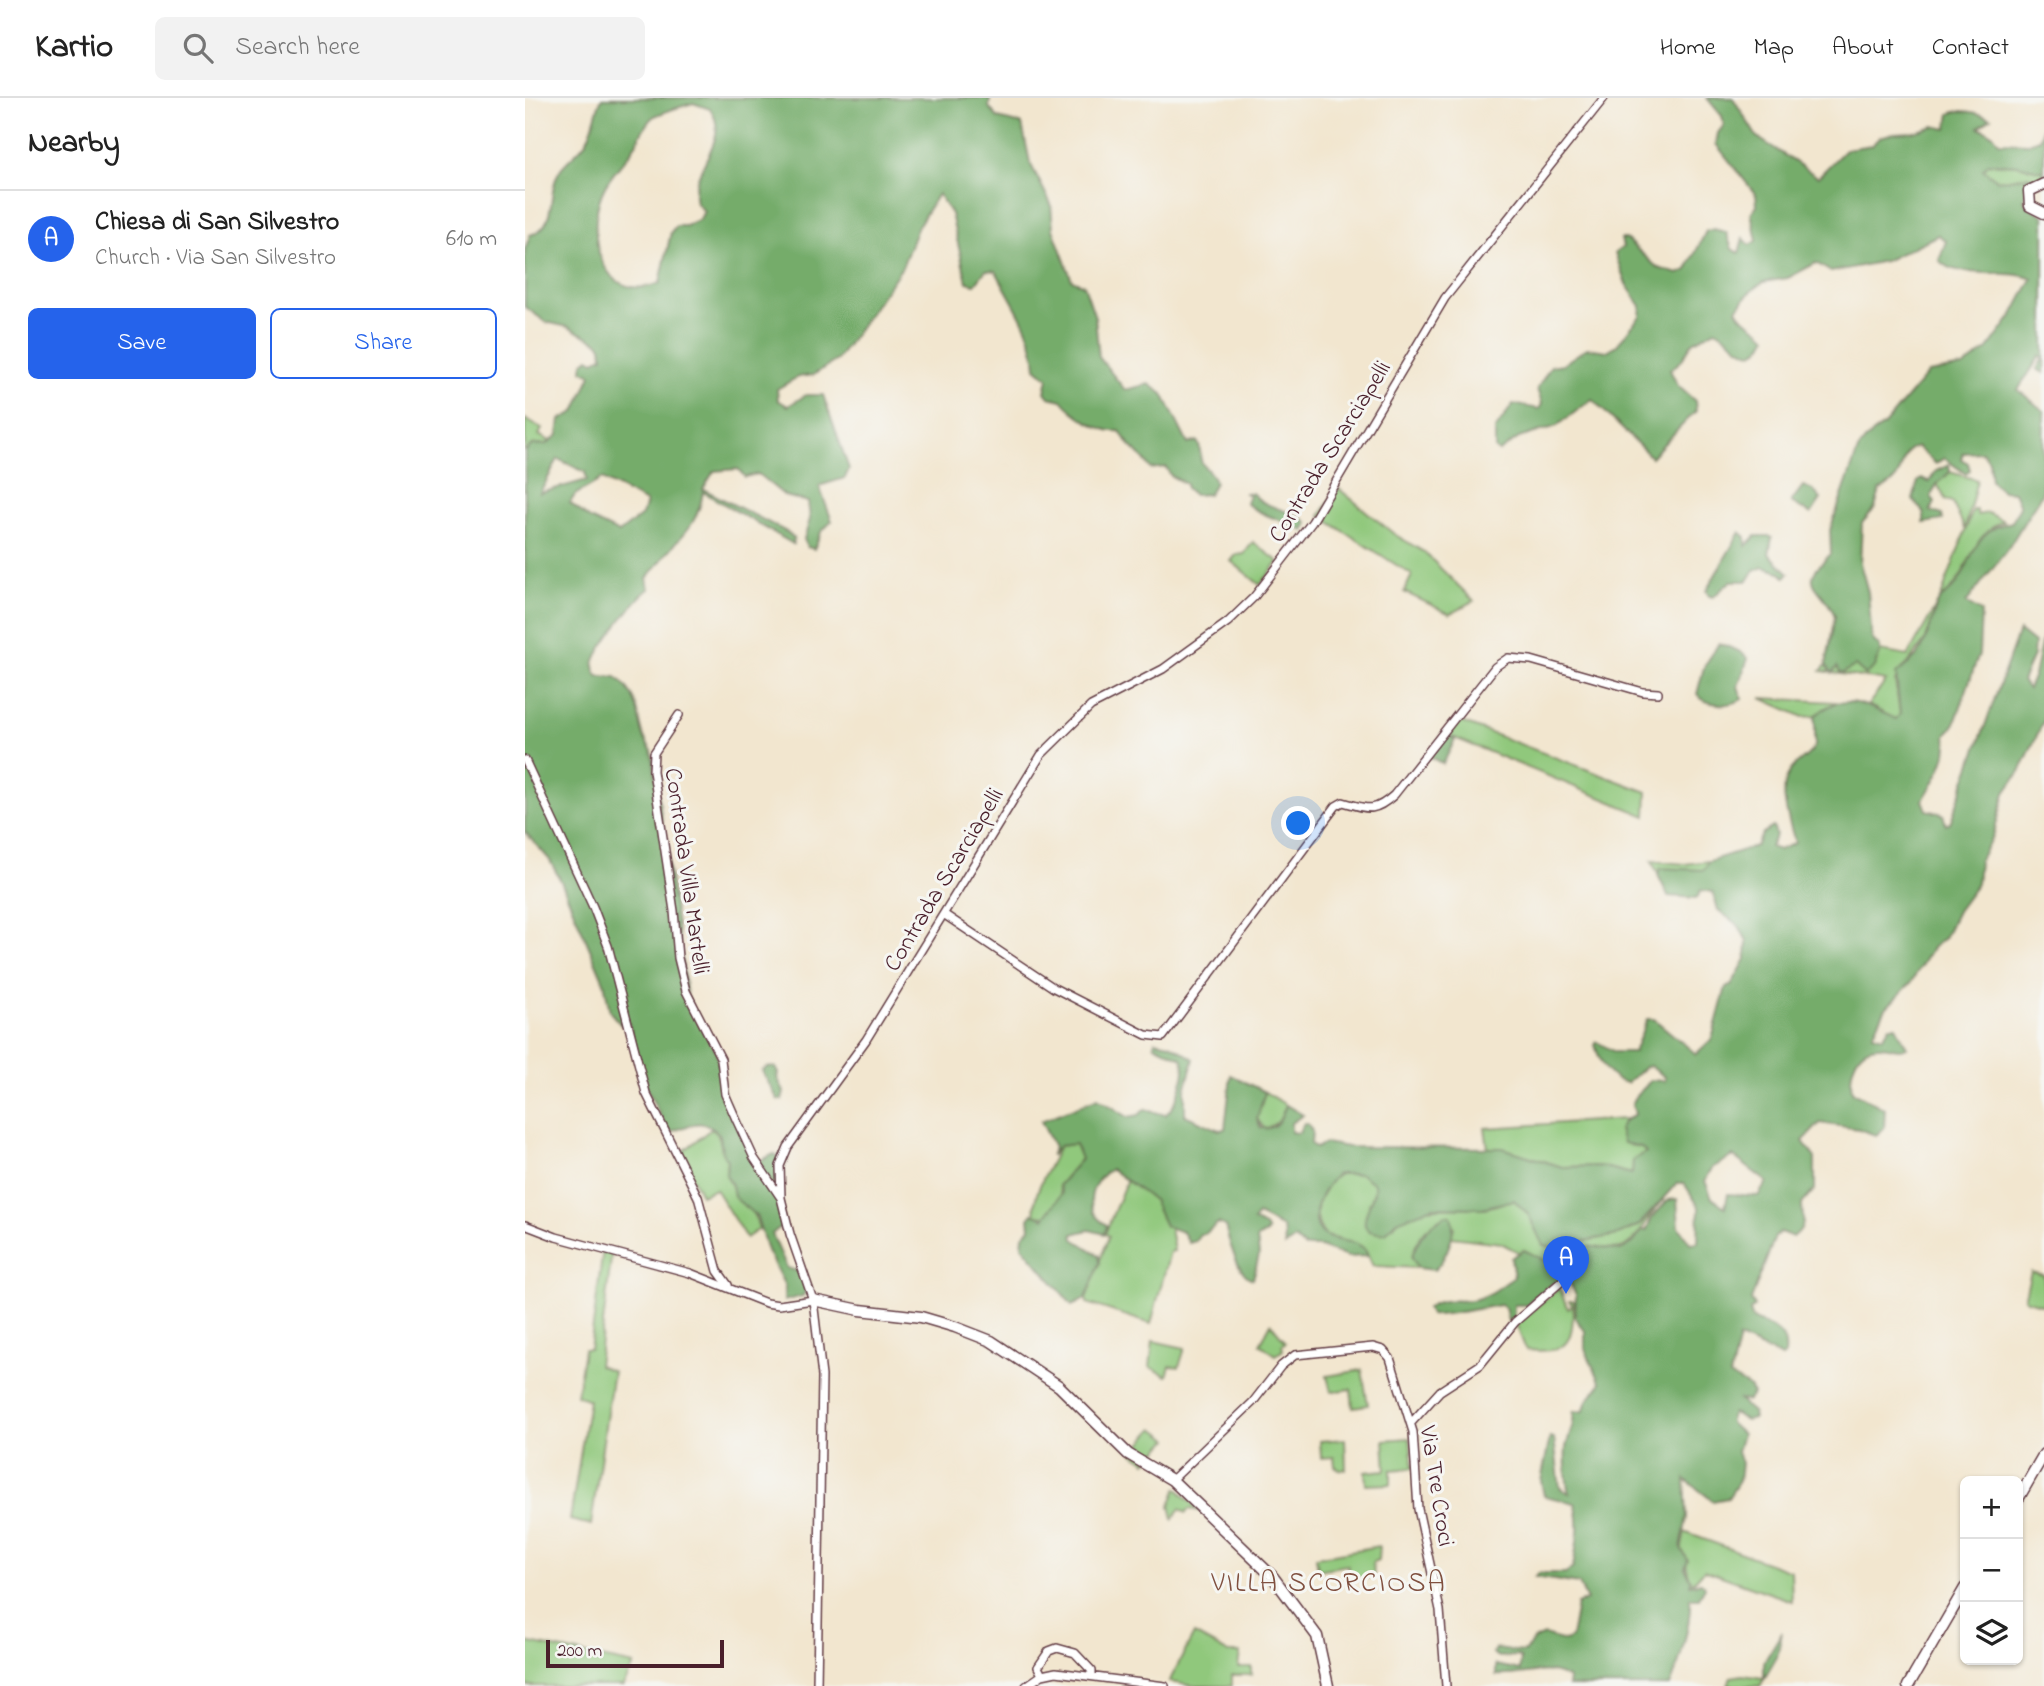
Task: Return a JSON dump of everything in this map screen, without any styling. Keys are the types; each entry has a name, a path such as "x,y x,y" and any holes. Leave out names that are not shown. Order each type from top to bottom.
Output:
{"street":[{"name":"Contrada Scarciapelli","path":"781,1198 780,1166 788,1147 866,1040 1041,755 1091,706 1163,669 1240,612 1301,539 1353,458 1445,298 1604,98"},
{"path":"2044,184 2034,186 2029,191 2028,199 2030,206 2044,213"},
{"path":"945,915 1054,988 1146,1035 1163,1037 1336,806 1343,802 1368,809 1380,807 1394,795 1495,667 1508,658 1531,660 1643,692 1658,693"},
{"name":"Contrada Villa Martelli","path":"679,715 654,753 653,771 674,911 678,958 697,1019 715,1044 721,1059 725,1094 754,1158 781,1198 813,1300 822,1376 817,1686"},
{"path":"525,760 593,907 608,946 646,1093 698,1197 718,1272 728,1285"},
{"path":"525,1224 556,1237 728,1285 766,1303 779,1305 813,1300 860,1310 921,1317 991,1341 1059,1386 1128,1454 1172,1480 1257,1560 1300,1609 1320,1646 1328,1686"},
{"path":"1411,1423 1440,1391 1480,1365 1529,1309 1563,1280"},
{"name":"Via Tre Croci","path":"1172,1480 1253,1402 1281,1366 1295,1355 1373,1347 1383,1350 1390,1358 1411,1423 1418,1508 1443,1630 1446,1686"},
{"path":"2023,1490 2044,1454"},
{"path":"1908,1686 1960,1597"},
{"path":"1042,1675 1038,1667 1049,1651 1057,1647 1075,1653 1092,1671 1092,1676"},
{"path":"1026,1686 1042,1675 1056,1672 1165,1686"}],"green space":[{"path":"602,98 990,98 989,107 998,118 1022,124 1030,163 1051,204 1053,229 1072,280 1084,285 1095,317 1099,357 1125,390 1149,384 1163,394 1188,444 1197,441 1202,463 1215,482 1209,494 1194,495 1186,488 1186,484 1171,476 1166,467 1151,469 1120,431 1097,426 1080,417 1062,400 1049,397 1045,392 1048,378 1036,368 1027,329 996,271 986,270 975,284 967,282 951,214 938,194 918,226 902,267 837,360 813,375 798,377 777,389 778,400 788,406 806,395 823,395 849,469 845,478 819,486 832,521 821,532 814,549 807,547 804,539 810,519 808,502 785,496 758,474 745,477 738,469 714,471 703,489 787,532 794,538 793,544 703,492 693,521 647,578 649,589 626,614 600,650 594,666 596,673 598,676 616,677 626,686 636,705 646,742 652,751 687,996 697,1020 716,1051 724,1095 756,1163 774,1154 781,1159 777,1174 784,1224 772,1234 787,1268 801,1272 806,1290 803,1296 784,1301 785,1286 767,1251 757,1217 734,1197 732,1185 726,1175 727,1160 722,1153 720,1135 708,1125 702,1124 670,1132 666,1128 646,1087 628,1021 621,1025 610,1012 604,982 561,881 549,859 525,832 525,452 532,445 547,444 558,435 560,420 575,412 591,375 582,370 583,363 589,358 594,361 603,357 602,346 598,342 568,327 546,322 525,307 525,250 530,235 545,224 556,178 588,138","holes":["693,103 710,109 716,121 713,144 695,191 696,203 704,211 700,219 686,226 676,226 671,232 660,283 640,287 624,285 611,276 597,246 597,210 602,193 653,117","558,459 585,472 587,480 540,493","602,479 646,502 642,515 619,533 590,519 570,503 575,495"]},
{"path":"1707,98 1733,98 1757,137 1818,177 1846,149 1872,145 1880,137 1894,133 1914,132 1934,126 1947,129 1950,114 1955,112 1970,112 1991,118 1979,127 1994,135 1999,142 2028,143 2040,139 2044,122 2044,171 1989,163 1983,169 1998,181 2027,176 2038,179 2029,184 2024,199 2028,206 2044,216 2044,373 2037,369 2043,358 2040,356 2018,390 2044,411 2042,493 2009,547 1966,603 1981,612 1979,654 1955,723 1946,736 1944,761 1923,800 1927,810 1943,814 1946,825 1950,823 2019,631 2034,643 2033,656 2022,681 2028,689 2034,675 2044,630 2044,720 2021,770 2005,793 1993,836 1979,861 1977,884 1957,911 1944,938 1932,948 1910,984 1886,1008 1873,1034 1883,1037 1890,1026 1896,1026 1907,1047 1871,1047 1855,1061 1852,1091 1885,1109 1884,1128 1876,1135 1859,1129 1820,1123 1803,1141 1815,1158 1815,1189 1802,1204 1803,1222 1798,1233 1793,1237 1780,1232 1775,1237 1751,1300 1755,1306 1750,1311 1753,1319 1781,1334 1785,1355 1782,1357 1739,1338 1730,1376 1749,1387 1753,1394 1747,1401 1739,1400 1753,1413 1754,1418 1746,1420 1733,1413 1730,1417 1730,1423 1742,1434 1737,1452 1741,1463 1739,1481 1728,1498 1713,1501 1685,1479 1687,1517 1681,1548 1688,1560 1685,1568 1691,1580 1690,1585 1701,1582 1705,1587 1699,1598 1690,1598 1684,1643 1670,1686 1568,1686 1569,1679 1551,1672 1496,1675 1496,1665 1520,1670 1521,1659 1518,1656 1496,1657 1493,1654 1495,1649 1524,1652 1534,1640 1544,1635 1565,1641 1571,1638 1577,1604 1587,1600 1579,1584 1535,1577 1538,1573 1565,1573 1573,1568 1578,1527 1575,1503 1544,1496 1541,1481 1550,1437 1554,1438 1560,1488 1569,1493 1566,1447 1573,1412 1584,1411 1587,1402 1601,1383 1585,1349 1585,1331 1575,1317 1576,1295 1567,1277 1550,1285 1527,1305 1514,1305 1514,1317 1508,1321 1505,1308 1500,1305 1436,1315 1430,1315 1427,1308 1439,1302 1469,1300 1492,1293 1514,1277 1511,1258 1524,1250 1551,1264 1578,1245 1621,1250 1633,1243 1643,1230 1646,1231 1652,1218 1668,1200 1677,1199 1679,1227 1690,1243 1698,1242 1699,1207 1684,1183 1677,1183 1639,1225 1618,1235 1579,1242 1564,1250 1543,1245 1528,1214 1514,1200 1482,1208 1433,1207 1397,1221 1386,1233 1373,1232 1367,1229 1365,1223 1374,1184 1361,1174 1337,1174 1318,1204 1316,1222 1319,1230 1332,1239 1355,1243 1365,1250 1368,1256 1347,1257 1320,1247 1304,1247 1295,1239 1285,1246 1283,1228 1258,1215 1253,1221 1265,1227 1268,1232 1257,1238 1259,1255 1253,1279 1243,1272 1239,1265 1225,1226 1218,1223 1205,1234 1200,1234 1196,1241 1189,1243 1183,1232 1165,1226 1153,1200 1111,1169 1098,1181 1091,1197 1094,1212 1107,1225 1105,1234 1089,1230 1073,1234 1074,1239 1099,1255 1100,1263 1086,1298 1072,1305 1022,1246 1023,1236 1030,1228 1029,1218 1033,1213 1044,1218 1062,1193 1059,1185 1081,1159 1075,1144 1059,1146 1051,1156 1054,1147 1041,1121 1098,1098 1128,1117 1139,1115 1145,1109 1165,1115 1178,1097 1184,1064 1182,1058 1154,1045 1155,1041 1170,1044 1194,1059 1185,1090 1185,1115 1219,1130 1225,1129 1231,1075 1265,1092 1257,1119 1261,1128 1275,1125 1286,1105 1303,1115 1291,1123 1291,1132 1299,1133 1304,1123 1308,1124 1312,1131 1311,1144 1316,1148 1325,1143 1348,1147 1503,1148 1562,1167 1600,1166 1632,1174 1633,1160 1646,1152 1641,1147 1623,1143 1619,1130 1623,1122 1635,1114 1632,1103 1635,1096 1650,1080 1665,1081 1665,1077 1650,1066 1645,1067 1627,1083 1620,1081 1606,1069 1595,1045 1597,1042 1615,1052 1634,1052 1647,1019 1654,1019 1696,1054 1712,1039 1726,987 1731,986 1746,959 1747,941 1739,926 1718,910 1713,892 1701,890 1697,898 1668,896 1658,875 1660,868 1704,870 1709,861 1756,846 1763,833 1773,827 1776,835 1770,847 1779,850 1795,843 1785,806 1785,787 1791,770 1815,746 1815,716 1825,708 1845,702 1865,705 1896,719 1900,714 1896,674 1921,650 1939,602 1958,582 1977,543 1990,530 2012,522 2020,506 2014,492 2002,491 1991,481 1989,461 1982,452 1963,453 1961,459 1968,463 1970,470 1966,474 1944,458 1936,464 1917,447 1910,449 1894,481 1880,490 1875,508 1862,523 1860,563 1868,592 1872,639 1880,647 1880,653 1875,667 1865,675 1855,666 1841,674 1837,667 1832,673 1826,665 1835,616 1814,585 1813,579 1820,564 1831,554 1830,530 1858,450 1866,439 1884,425 1928,373 1963,367 1988,349 2014,313 2032,279 2009,274 1968,272 1946,266 1939,260 1946,241 1938,235 1885,261 1831,272 1816,263 1788,278 1764,282 1750,292 1737,309 1743,318 1767,337 1761,347 1755,352 1748,352 1715,330 1693,342 1681,361 1670,370 1678,386 1695,401 1696,411 1651,457 1592,399 1557,426 1519,438 1499,452 1495,449 1495,430 1513,404 1539,409 1542,404 1537,389 1551,366 1563,364 1587,348 1607,351 1617,345 1640,316 1641,306 1626,284 1615,253 1623,247 1621,239 1626,239 1658,268 1679,274 1687,270 1706,231 1714,229 1726,232 1732,249 1739,253 1743,238 1750,245 1757,241 1751,213 1757,205 1756,195 1716,144 1718,133 1724,125 1722,116","holes":["1733,1156 1767,1182 1758,1196 1728,1194 1725,1207 1712,1198 1705,1181 1712,1168"]},
{"path":"1989,163 2044,171 2044,180 2037,181 2027,176 1998,181 1982,169"},
{"path":"525,419 542,429 539,435 550,441 547,444 532,445 525,452"},
{"path":"1949,465 1950,472 1937,484 1931,496 1935,503 1930,511 1942,515 1943,520 1924,523 1924,513 1913,500 1918,481 1922,479 1929,482 1936,471"},
{"path":"1950,472 1977,480 1965,529 1952,502 1946,500 1937,484"},
{"path":"1803,486 1813,490 1821,499 1811,514 1791,502"},
{"path":"1338,488 1394,534 1424,552 1474,601 1450,614 1404,592 1412,575 1320,516"},
{"path":"1244,493 1252,493 1265,503 1302,518 1308,523 1304,531 1251,507 1246,503 1249,494"},
{"path":"1973,510 1977,510 1977,515 1988,513 2004,521 1983,536 1958,581 1940,599"},
{"path":"1740,532 1746,537 1746,546 1756,536 1772,538 1769,554 1789,573 1785,577 1780,572 1763,567 1754,571 1748,581 1731,581 1713,597 1709,596 1706,591"},
{"path":"1253,542 1279,562 1260,585 1231,561 1236,555 1244,554"},
{"path":"1937,604 1926,639 1895,681 1900,714 1896,720 1868,705 1886,681 1831,673 1838,667 1849,669 1880,651 1908,656"},
{"path":"1719,643 1741,652 1748,659 1738,686 1742,699 1737,702 1712,703 1697,694 1704,667"},
{"path":"1826,665 1831,672 1821,671"},
{"path":"1761,698 1836,702 1815,716 1803,717"},
{"path":"1456,720 1647,792 1646,816 1445,734"},
{"path":"1445,734 1455,740 1443,764 1428,756"},
{"path":"1652,861 1685,864 1709,861 1707,868 1701,871 1672,870 1658,875"},
{"path":"775,1067 778,1073 777,1077 784,1092 782,1100 778,1100 762,1071"},
{"path":"1265,1092 1286,1105 1280,1121 1265,1129 1257,1119"},
{"path":"1626,1119 1623,1122 1629,1145 1641,1147 1647,1152 1634,1160 1632,1174 1600,1166 1562,1167 1512,1151 1488,1149 1485,1128"},
{"path":"712,1128 727,1160 729,1180 756,1219 759,1229 746,1238 715,1189 701,1195 680,1154"},
{"path":"1075,1144 1081,1159 1059,1185 1061,1196 1046,1216 1035,1215 1039,1189 1059,1146"},
{"path":"1348,1172 1361,1174 1374,1184 1375,1197 1369,1204 1393,1227 1400,1219 1421,1210 1447,1207 1486,1208 1514,1200 1528,1214 1543,1245 1563,1250 1579,1242 1618,1235 1639,1226 1664,1199 1631,1243 1613,1249 1578,1245 1551,1264 1524,1250 1520,1253 1501,1243 1451,1237 1454,1227 1446,1215 1428,1227 1420,1237 1412,1257 1418,1268 1373,1266 1367,1253 1326,1236 1317,1218 1319,1198 1324,1189 1338,1175"},
{"path":"1127,1179 1153,1200 1165,1225 1170,1228 1174,1251 1170,1252 1151,1324 1087,1303 1086,1298 1109,1236 1105,1234"},
{"path":"1446,1215 1451,1216 1453,1230 1446,1253 1434,1270 1418,1268 1412,1257 1417,1243 1429,1228"},
{"path":"603,1249 612,1251 598,1365 613,1371 591,1525 570,1520 589,1400 577,1395 584,1349 590,1349"},
{"path":"2031,1272 2044,1275 2044,1305 2024,1299"},
{"path":"1559,1288 1568,1309 1572,1306 1569,1301 1574,1301 1572,1326 1567,1342 1553,1350 1526,1350 1516,1324"},
{"path":"1271,1324 1286,1342 1282,1345 1283,1350 1276,1355 1260,1344"},
{"path":"1153,1341 1185,1348 1179,1367 1170,1366 1167,1376 1150,1367"},
{"path":"1362,1370 1368,1405 1353,1407 1351,1389 1331,1392 1327,1376"},
{"path":"1154,1428 1169,1439 1146,1462 1133,1453"},
{"path":"1410,1438 1413,1468 1391,1470 1391,1484 1366,1485 1365,1472 1386,1470 1384,1440"},
{"path":"1345,1439 1346,1469 1340,1470 1335,1466 1334,1457 1321,1458 1320,1441"},
{"path":"1177,1488 1200,1511 1189,1509 1186,1513 1180,1509 1173,1519 1170,1505"},
{"path":"1684,1532 1791,1571 1792,1601 1704,1570 1690,1586 1682,1550"},
{"path":"1379,1546 1378,1560 1373,1562 1374,1577 1350,1579 1348,1565 1318,1570 1316,1557"},
{"path":"1782,1632 1777,1657 1764,1679 1764,1662"},
{"path":"1194,1634 1229,1653 1240,1653 1238,1667 1251,1667 1251,1675 1232,1675 1232,1686 1195,1686 1169,1682"},
{"path":"526,1642 634,1665 623,1686 525,1686"},
{"path":"1743,1675 1764,1679 1760,1686 1728,1686 1731,1677"}],"place":[{"name":"Chiesa di San Silvestro","path":"1566,1294"}],"district":[{"name":"VILLA SCORCIOSA","path":"1329,1581"}]}
